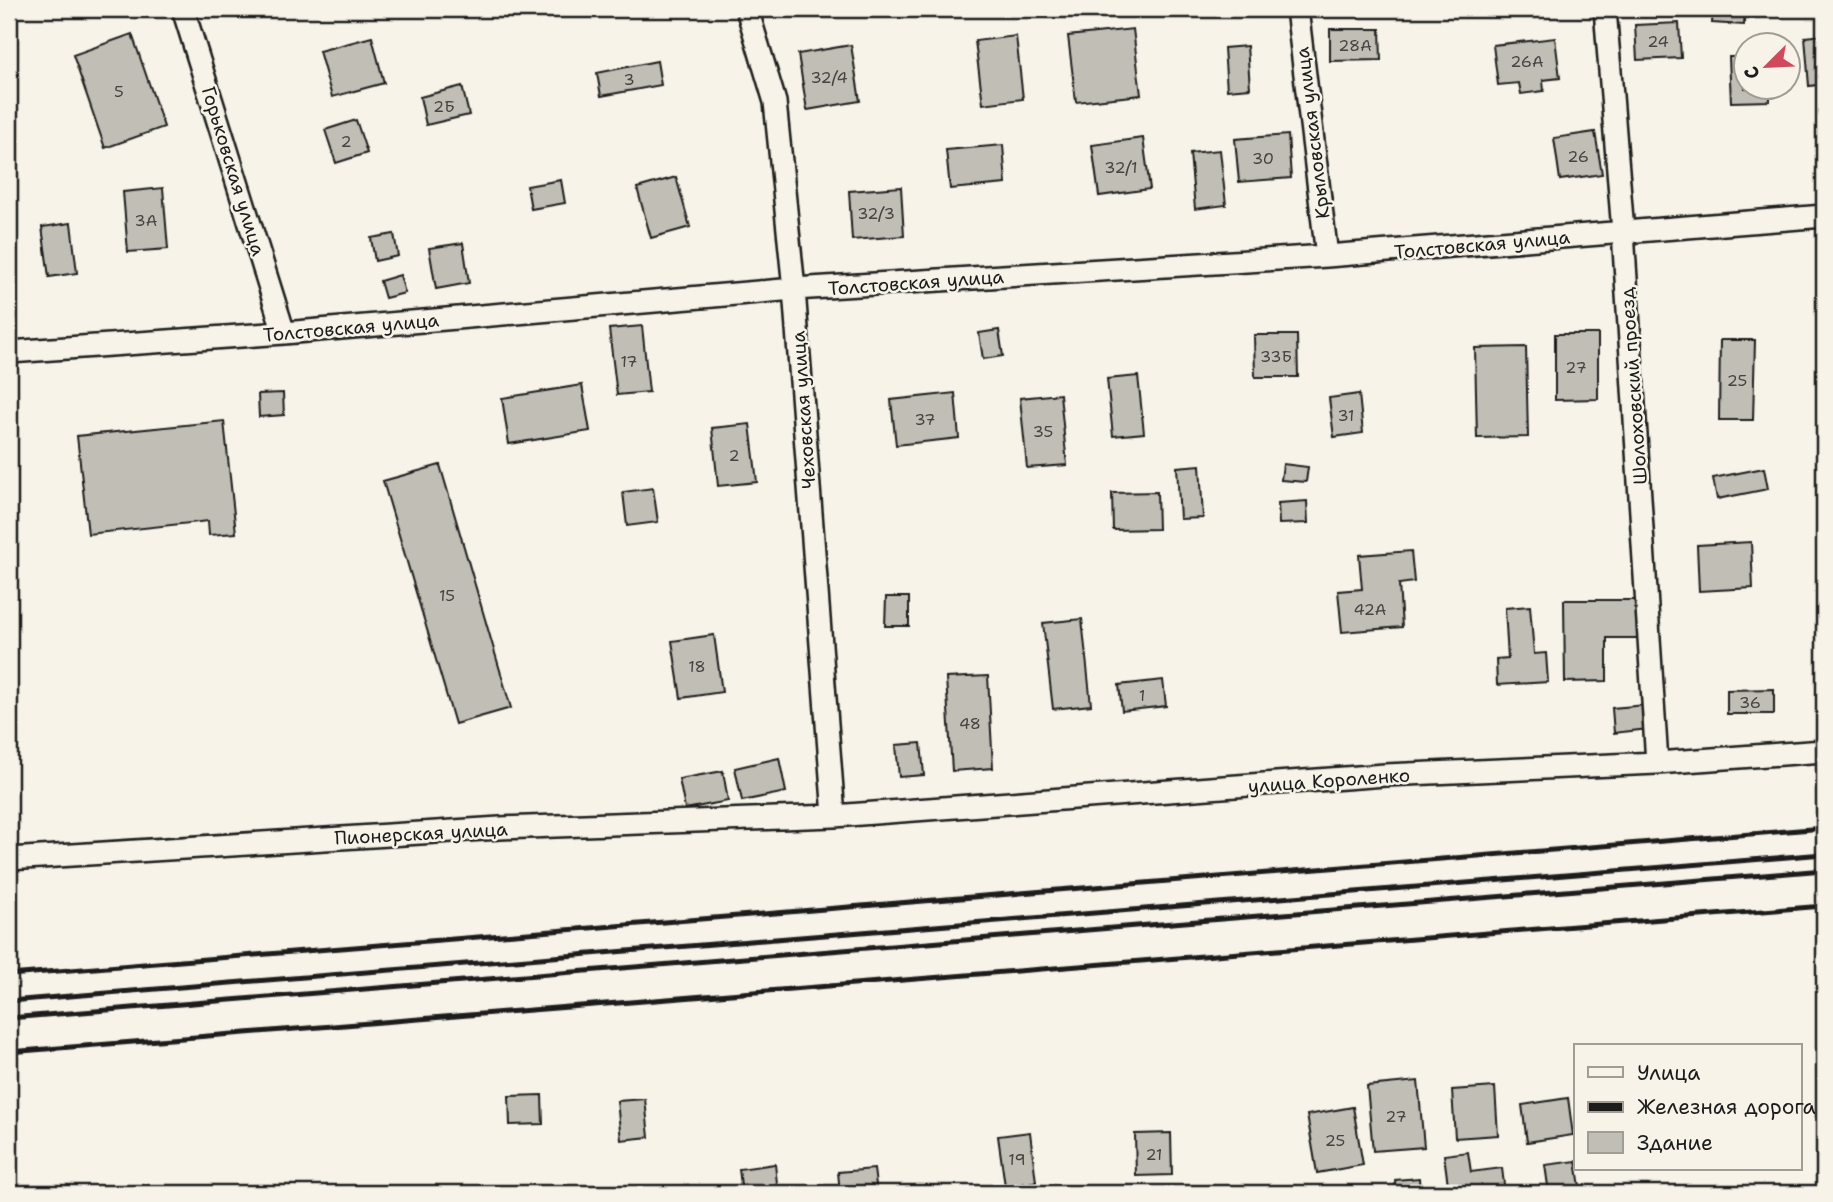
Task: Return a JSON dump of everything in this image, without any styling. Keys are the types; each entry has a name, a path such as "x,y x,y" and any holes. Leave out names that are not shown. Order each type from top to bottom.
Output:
{"street":[{"name":"Горьковская улица","path":"183,9 284,333"},
{"name":"Чеховская улица","path":"747,9 775,102 793,289 834,816"},
{"name":"Крыловская улица","path":"1297,9 1327,256"},
{"name":"Шолоховский проезд","path":"1605,9 1623,232 1657,763"},
{"name":"Толстовская улица","path":"9,352 284,333 793,289 1327,256 1824,216"},
{"name":"улица Короленко","path":"834,816 1385,775 1657,763 1824,751"},
{"name":"Пионерская улица","path":"9,859 500,828 834,816"}],"building":[{"path":"1713,9 1745,9 1744,25 1712,23"},
{"path":"1679,23 1681,58 1637,60 1635,25"},
{"path":"1133,29 1141,95 1076,102 1068,36"},
{"path":"1330,29 1380,29 1381,60 1330,61"},
{"path":"132,34 164,127 105,148 73,55"},
{"path":"1824,35 1824,84 1809,86 1805,37"},
{"path":"1016,36 1023,99 983,104 975,41"},
{"path":"372,37 384,83 332,97 319,51"},
{"path":"1555,38 1560,78 1543,80 1544,91 1521,94 1519,83 1498,85 1493,45"},
{"path":"851,45 860,101 807,110 798,54"},
{"path":"1247,46 1250,88 1227,90 1224,48"},
{"path":"1729,57 1731,57 1731,102"},
{"path":"657,61 661,85 601,96 597,73"},
{"path":"462,86 469,115 426,125 420,97"},
{"path":"356,120 367,153 336,163 325,130"},
{"path":"1595,132 1602,174 1560,180 1554,138"},
{"path":"1288,135 1291,178 1239,182 1235,139"},
{"path":"1143,138 1150,189 1099,196 1092,145"},
{"path":"1003,145 1006,184 950,189 946,150"},
{"path":"1220,150 1226,205 1195,209 1190,153"},
{"path":"676,177 690,227 651,238 637,188"},
{"path":"561,180 565,203 531,209 527,186"},
{"path":"901,187 904,236 852,240 849,191"},
{"path":"163,188 168,249 128,252 123,192"},
{"path":"71,223 77,273 49,277 42,227"},
{"path":"394,234 398,256 375,261 371,238"},
{"path":"463,243 469,283 436,289 429,248"},
{"path":"400,275 405,293 385,298 380,281"},
{"path":"642,326 649,392 617,395 609,329"},
{"path":"999,330 1003,356 983,359 979,333"},
{"path":"1555,334 1598,334 1598,399 1555,400"},
{"path":"1254,335 1297,335 1298,377 1255,377"},
{"path":"1720,340 1755,340 1753,420 1719,420"},
{"path":"1526,347 1528,437 1477,438 1475,348"},
{"path":"1138,376 1144,433 1113,436 1107,379"},
{"path":"582,385 590,431 509,444 502,398"},
{"path":"283,393 284,415 259,417 258,394"},
{"path":"955,393 959,438 896,445 891,400"},
{"path":"1060,394 1067,465 1027,468 1020,398"},
{"path":"1359,394 1363,433 1334,437 1329,398"},
{"path":"224,421 236,533 209,535 208,521 88,534 77,436"},
{"path":"750,424 757,482 718,486 712,428"},
{"path":"1283,464 1308,467 1306,482 1281,480"},
{"path":"440,465 511,708 455,724 383,481"},
{"path":"1200,465 1203,518 1180,519 1177,467"},
{"path":"1764,468 1768,489 1717,499 1713,478"},
{"path":"653,488 658,522 627,526 623,492"},
{"path":"1157,492 1158,529 1113,530 1112,493"},
{"path":"1307,501 1308,523 1279,524 1278,503"},
{"path":"1751,542 1753,588 1699,591 1697,545"},
{"path":"1411,551 1414,582 1399,584 1402,627 1342,632 1338,591 1362,589 1359,555"},
{"path":"886,597 909,597 909,626 885,626"},
{"path":"1564,600 1643,600 1643,638 1607,638 1607,681 1565,682"},
{"path":"1530,606 1534,654 1546,653 1548,682 1497,685 1496,659 1508,658 1505,608"},
{"path":"1082,619 1091,705 1053,709 1043,623"},
{"path":"714,635 722,692 681,698 672,641"},
{"path":"988,676 993,768 952,771 946,678"},
{"path":"1163,680 1166,706 1122,711 1119,685"},
{"path":"1774,689 1774,714 1727,714 1727,690"},
{"path":"1646,705 1648,729 1614,733 1612,708"},
{"path":"921,743 924,775 899,777 896,745"},
{"path":"779,758 786,792 742,801 735,768"},
{"path":"723,771 728,801 685,809 679,779"},
{"path":"1418,1081 1424,1147 1373,1151 1367,1086"},
{"path":"1495,1087 1498,1135 1455,1138 1452,1090"},
{"path":"542,1095 543,1124 510,1125 509,1096"},
{"path":"1568,1098 1573,1135 1527,1142 1522,1105"},
{"path":"645,1099 649,1137 621,1140 617,1101"},
{"path":"1353,1107 1363,1165 1317,1173 1307,1115"},
{"path":"1030,1132 1036,1182 1005,1186 998,1136"},
{"path":"1171,1133 1172,1175 1136,1176 1135,1134"},
{"path":"1468,1152 1471,1172 1502,1168 1505,1193 1461,1193 1460,1190 1449,1192 1444,1155"},
{"path":"1574,1161 1581,1193 1549,1193 1545,1165"},
{"path":"775,1164 778,1193 742,1193 739,1169"},
{"path":"874,1169 877,1193 840,1193 838,1172"},
{"path":"1419,1178 1420,1193 1396,1193 1395,1180"},
{"path":"688,1185 690,1193 642,1193 642,1192"}],"railway":[{"path":"9,975 1824,828"},
{"path":"9,1001 1824,854"},
{"path":"9,1018 1824,870"},
{"path":"9,1052 1824,906"}]}
